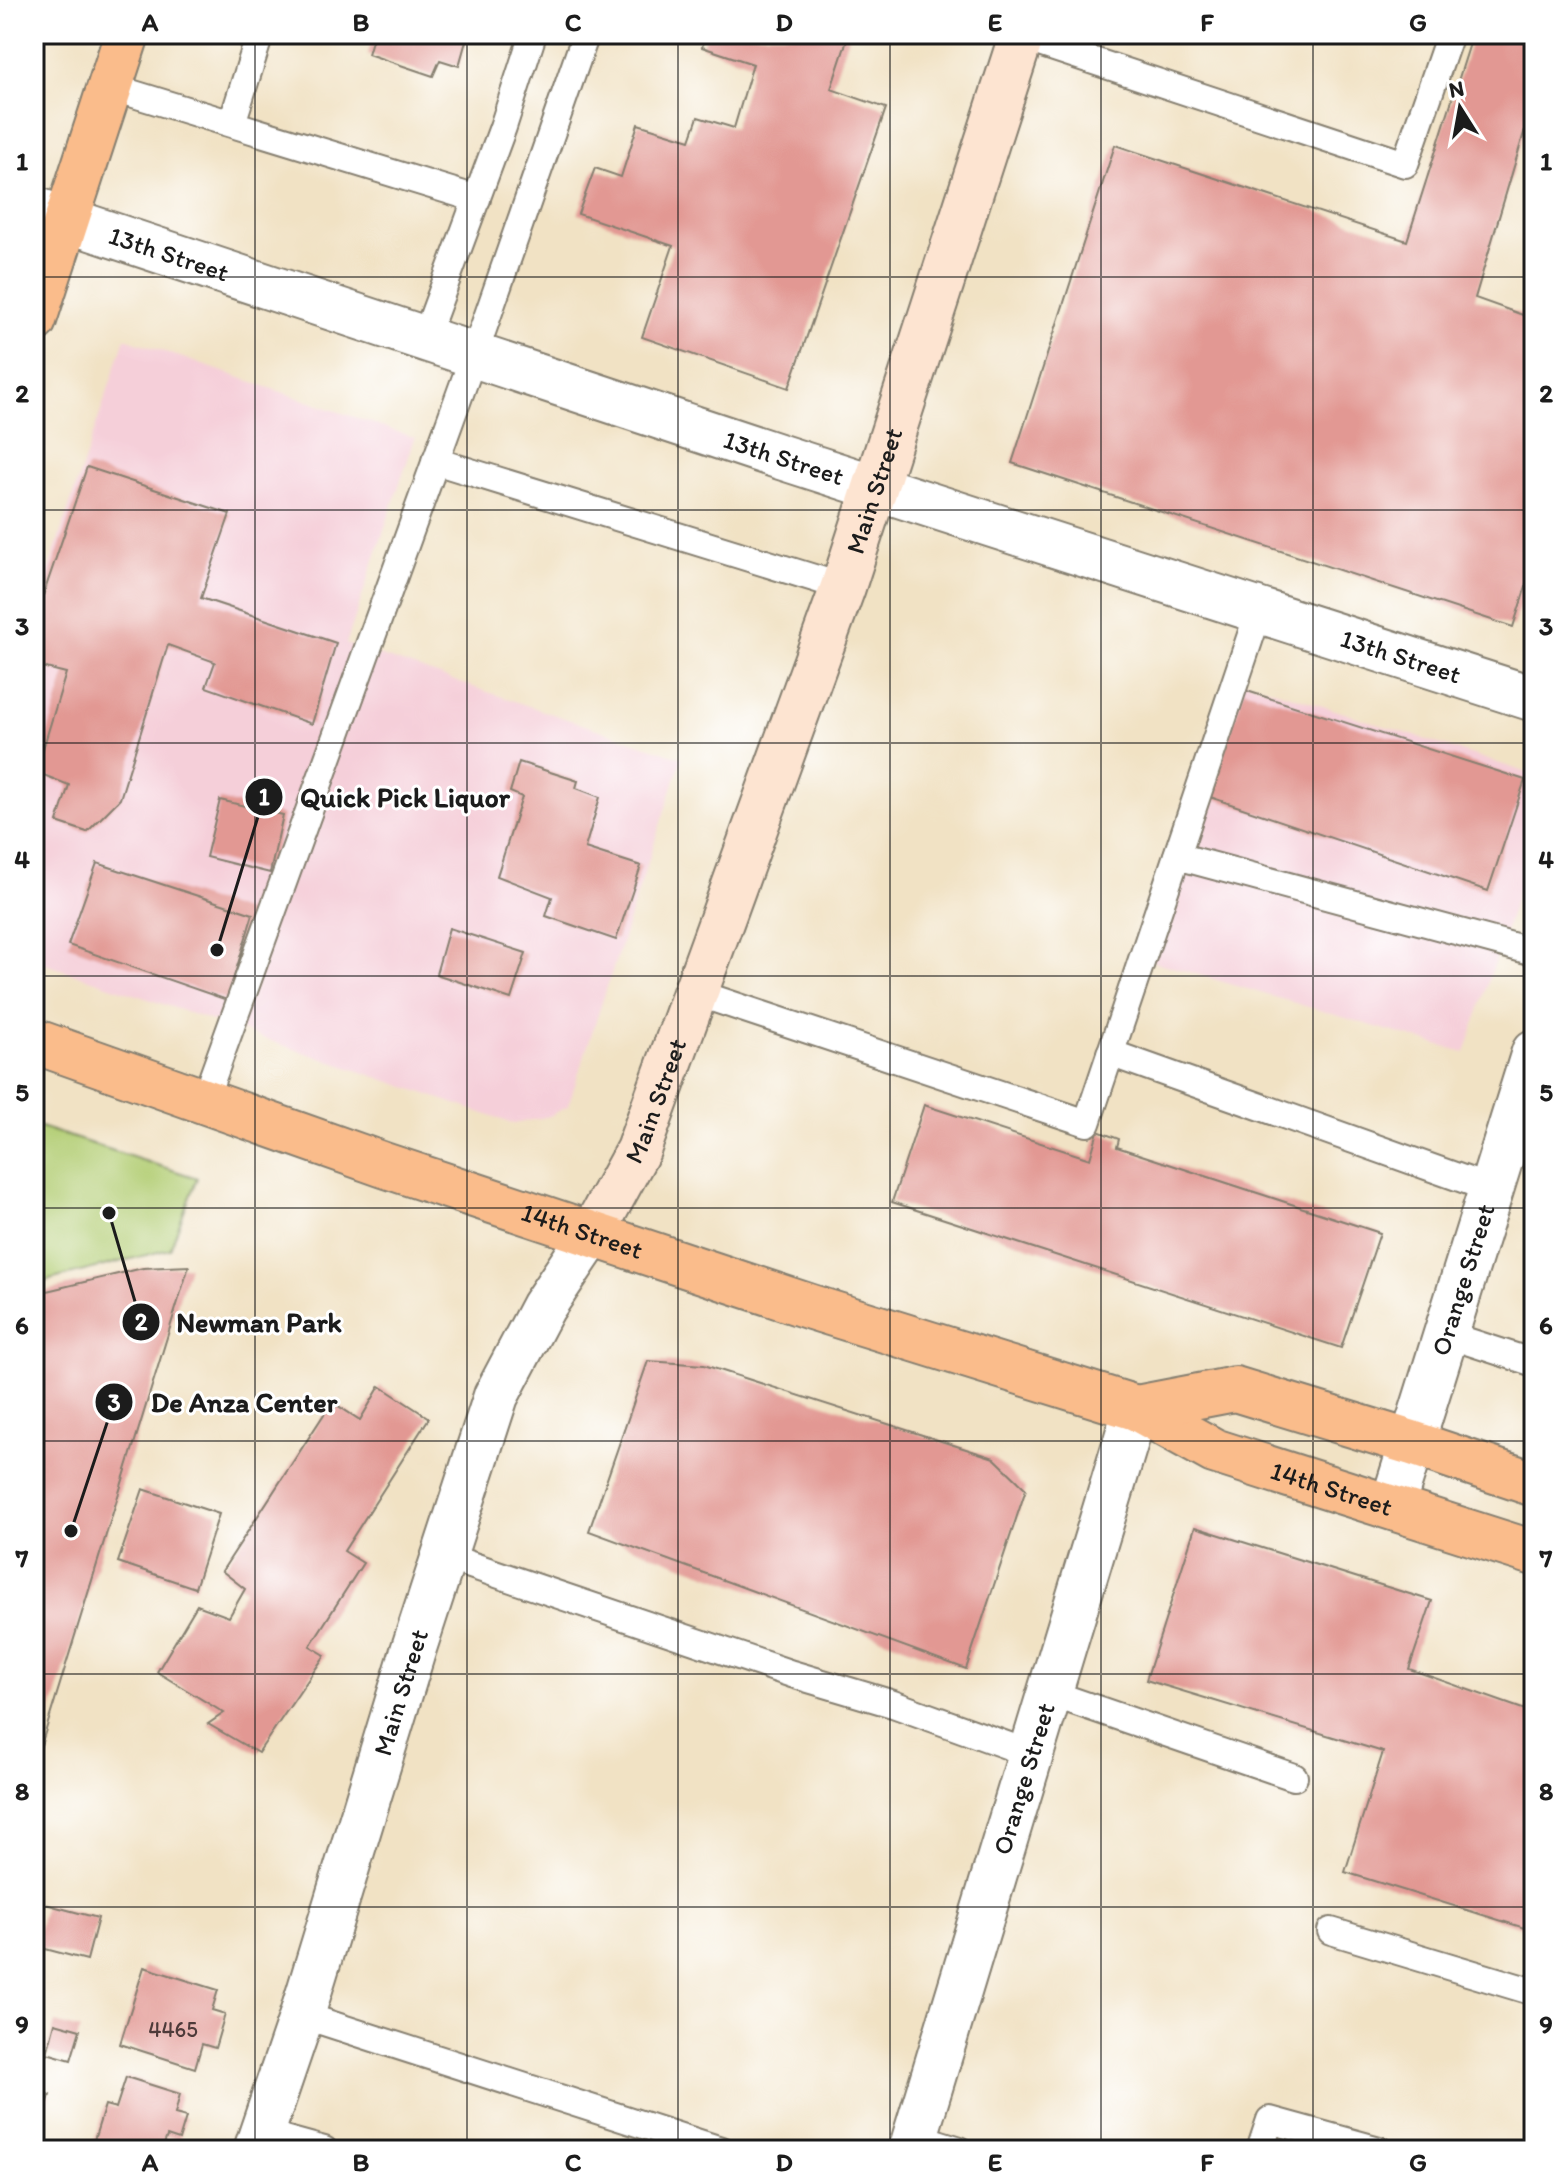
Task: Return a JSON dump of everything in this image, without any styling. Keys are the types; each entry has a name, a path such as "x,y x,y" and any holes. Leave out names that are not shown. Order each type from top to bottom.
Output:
{"main road":[{"path":"37,303 50,214 111,87 127,34"},
{"name":"14th Street","path":"34,1041 811,1307 1136,1408 1214,1451 1534,1553"},
{"name":"14th Street","path":"1136,1408 1235,1389 1534,1484"}],"street":[{"name":"Main Street","path":"259,2142 302,2015 496,1396 543,1307 592,1234 638,1150 843,587 1022,35"},
{"name":"13th Street","path":"50,214 876,488 1534,699"},
{"name":"Orange Street","path":"1392,1507 1534,1052"},
{"name":"Orange Street","path":"913,2143 1136,1408"}],"lane":[{"path":"232,123 260,34"},
{"path":"425,338 477,199 533,34"},
{"path":"204,1101 474,355 586,34"},
{"path":"1022,35 1405,164 1450,34"},
{"path":"111,87 477,199"},
{"path":"435,461 843,587"},
{"path":"697,993 1087,1123 1259,611"},
{"path":"1177,856 1534,952"},
{"path":"1110,1053 1491,1189"},
{"path":"1445,1334 1534,1363"},
{"path":"444,1556 792,1674 893,1704 1031,1754"},
{"path":"1050,1693 1294,1777"},
{"path":"1331,1931 1534,1992"},
{"path":"302,2015 721,2150"},
{"path":"1260,2150 1270,2120 1379,2150"},
{"path":"259,2142 324,2150"},
{"path":"913,2143 960,2150"}],"shaded area":[{"path":"125,338 415,438 346,644 682,758 568,1106 550,1116 514,1124 34,960 34,614"},
{"path":"1231,676 1534,775 1534,842 1465,1053 1138,957"}],"green space":[{"path":"34,1125 197,1178 170,1249 34,1284"}],"building":[{"path":"367,34 468,34 459,66 440,60 433,76 368,54 373,37"},
{"path":"706,34 849,34 831,89 886,108 789,388 642,337 673,246 578,214 595,168 621,177 638,124 690,140 698,117 734,128 753,64 702,47"},
{"path":"1473,34 1534,34 1534,99 1475,298 1534,319 1534,561 1513,627 1012,463 1115,145 1407,241"},
{"path":"87,467 230,514 201,598 336,643 312,724 206,687 215,662 168,645 120,799 87,832 57,822 69,785 36,772 66,673 34,665 34,622"},
{"path":"1244,690 1525,780 1488,891 1210,797"},
{"path":"519,762 578,781 576,788 600,797 585,848 641,866 616,940 546,916 552,897 497,876 522,797 510,792"},
{"path":"220,800 283,815 270,873 206,857"},
{"path":"97,863 253,914 227,1000 68,945"},
{"path":"449,928 526,953 511,999 436,974"},
{"path":"924,1105 1090,1159 1098,1131 1119,1139 1117,1147 1380,1233 1341,1348 892,1202"},
{"path":"189,1266 34,1765 34,1294 143,1268"},
{"path":"648,1361 704,1365 994,1458 1026,1489 966,1669 589,1531"},
{"path":"380,1386 429,1418 344,1551 363,1563 310,1646 325,1655 258,1753 208,1724 224,1713 157,1672 197,1605 229,1617 245,1589 222,1571 332,1402 360,1420"},
{"path":"143,1489 219,1514 195,1588 118,1562"},
{"path":"1195,1527 1432,1601 1409,1669 1534,1713 1534,1931 1345,1872 1383,1752 1146,1680"},
{"path":"45,1904 98,1918 87,1960 34,1946"},
{"path":"144,1967 218,1990 212,2010 225,2014 215,2048 202,2044 195,2068 120,2044"},
{"path":"55,2023 80,2030 71,2060 47,2053"},
{"path":"126,2077 180,2094 175,2114 186,2117 179,2140 167,2136 162,2150 129,2143 127,2150 91,2150 105,2105 116,2108"},
{"path":"34,2089 50,2095 43,2116 34,2113"}],"place":[{"name":"Quick Pick Liquor","path":"217,950"},
{"name":"Newman Park","path":"109,1213"},
{"name":"De Anza Center","path":"71,1531"}]}
